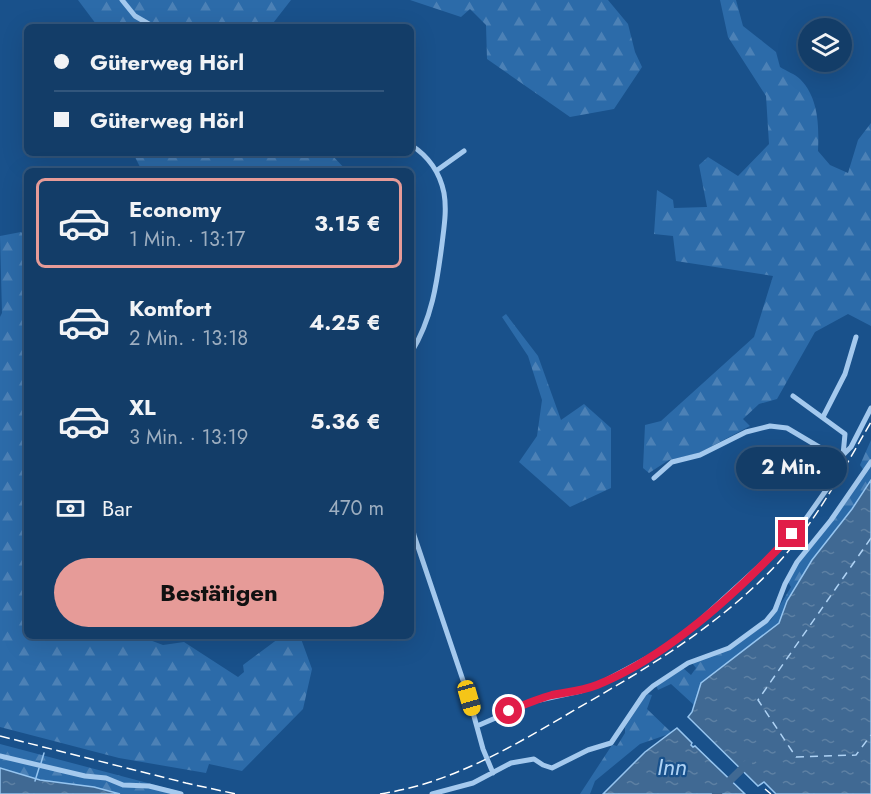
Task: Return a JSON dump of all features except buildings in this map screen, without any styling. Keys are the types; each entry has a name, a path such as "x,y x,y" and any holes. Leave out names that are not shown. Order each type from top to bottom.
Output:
{"street":[{"path":"122,0 135,16 149,24"},
{"path":"414,148 436,171 444,193 446,213 437,283 429,317 414,347"},
{"path":"436,171 464,151"},
{"path":"823,417 845,374 856,337"},
{"path":"794,396 845,434 842,458"},
{"path":"477,726 535,700 581,691 599,684 674,642 731,593 792,534 829,486 842,458 851,447 871,408"},
{"path":"654,478 672,462 700,455 746,432 770,426 787,428 842,458"},
{"path":"432,794 473,783 511,763 530,759 552,768 588,750 611,743 644,694 652,686 688,663 729,648 766,621 774,610 797,562 831,520 871,462"},
{"path":"414,529 483,750 493,772"},
{"path":"0,756 85,776 106,778 123,785 149,786 181,794"}],"green space":[{"path":"78,0 291,0 272,24 96,24"},
{"path":"410,0 608,0 628,24 635,52 642,67 614,109 570,117 487,59 486,25 470,9 461,17"},
{"path":"720,0 736,0 743,26 776,52 780,67 798,77 806,87 816,113 818,151 830,165 848,173 858,140 871,123 871,326 848,314 815,332 777,399 759,404 743,419 750,426 699,453 669,460 649,473 643,468 645,425 661,421 754,337 773,276 676,261 673,236 654,234 657,190 673,200 674,208 707,207 699,165 708,157 738,176 769,144 766,96 728,37"},
{"path":"134,156 333,156 344,168 140,168"},
{"path":"21,232 24,235 24,639 147,639 163,645 184,642 238,677 244,672 243,665 278,639 301,639 312,669 303,709 242,771 209,764 206,773 119,758 0,727 0,317 2,313 0,236"},
{"path":"506,314 538,356 561,420 584,404 611,428 611,488 570,507 519,462 537,436 542,400 528,356 502,317"},
{"path":"871,440 871,480 852,509 812,560 787,601 779,623 701,683 694,705 671,684 658,690 656,685 683,668 691,675 696,668 692,663 733,648 771,620 791,587 788,582 797,565 865,472 860,465"},
{"path":"647,694 652,695 647,709 672,733 640,744 595,781 590,794 580,794 612,745 617,746 625,733 625,727"},
{"path":"0,744 184,794 120,794 94,787 40,780 0,768"}],"water":[{"path":"871,480 871,794 776,794 764,782 758,786 688,717 692,712 701,683 779,623 787,601 812,560 852,509"},
{"name":"Inn","path":"677,728 692,743 693,747 695,746 745,794 603,794 645,752"},
{"path":"0,768 40,780 94,787 120,794 0,794"}],"waterway":[{"path":"41,763 44,753"},
{"name":"Inn","path":"716,794 748,763"},
{"path":"35,781 39,768"}],"ferry route":[{"path":"871,538 758,700 796,757 856,755 871,735"}],"railway":[{"path":"380,794 433,781 507,749 658,660 709,624 757,584 793,546 829,494 871,422"},
{"path":"0,736 236,794"},
{"path":"765,789 771,794"}],"route":[{"path":"509,711 535,700 581,691 653,656 700,621 792,534"}]}
